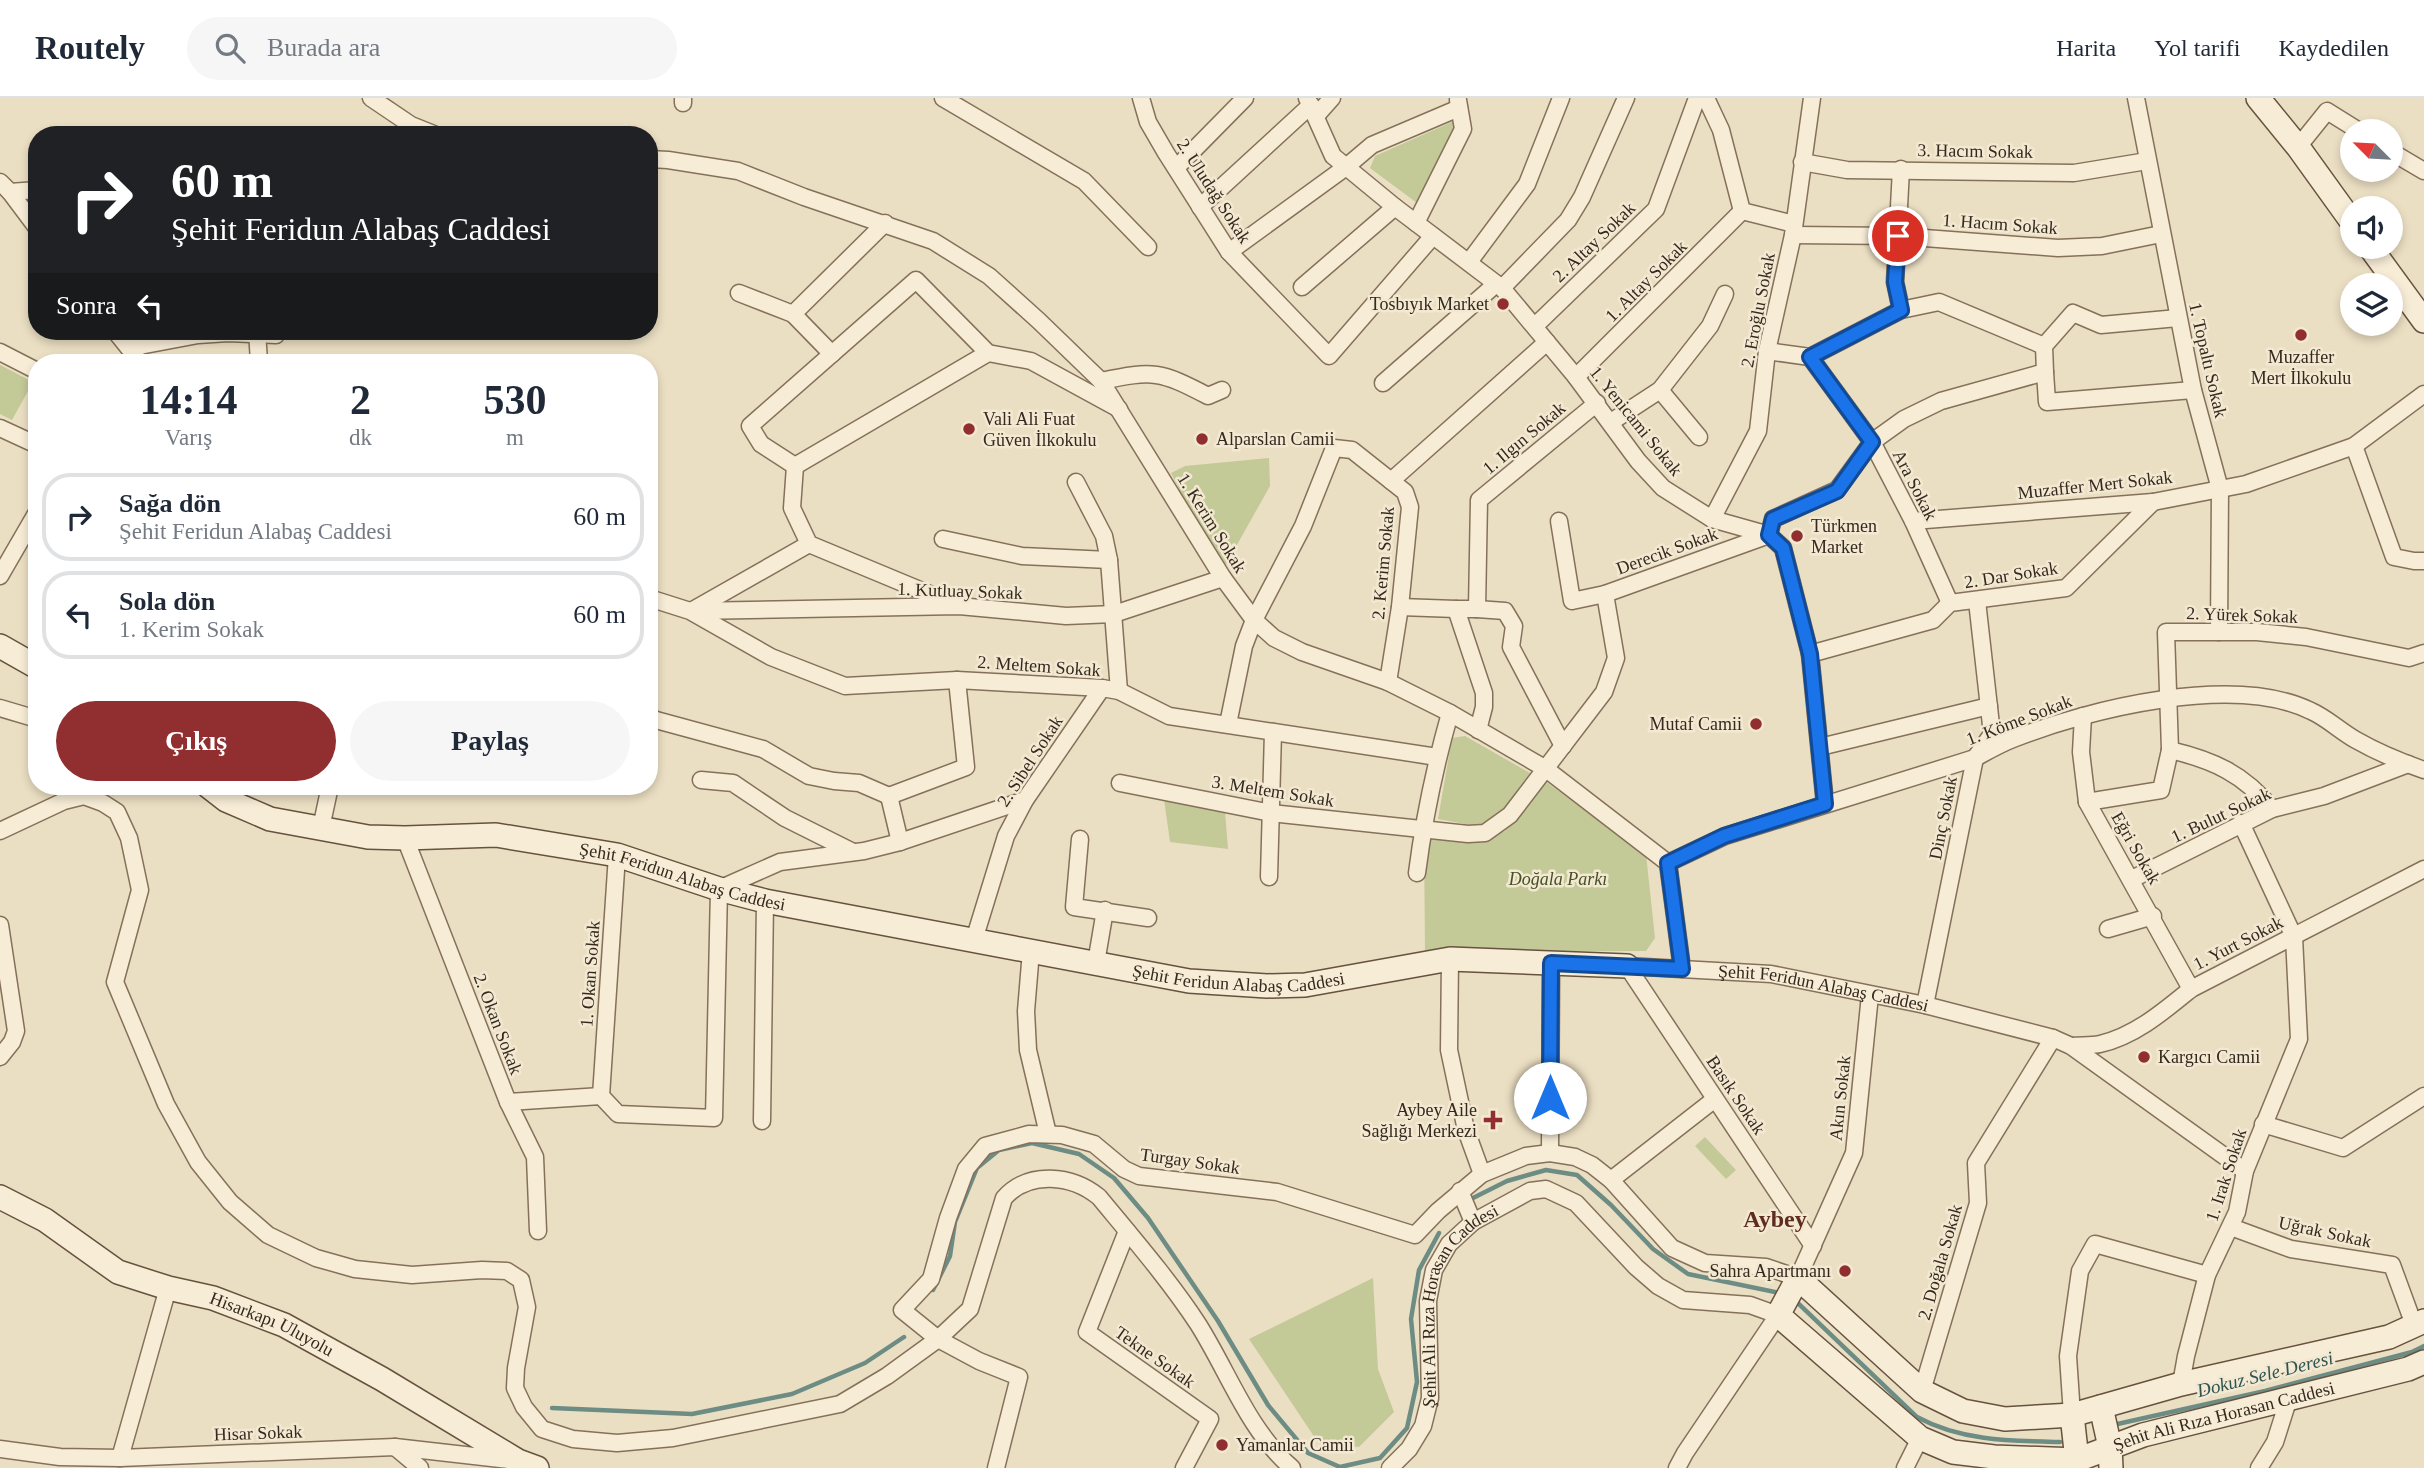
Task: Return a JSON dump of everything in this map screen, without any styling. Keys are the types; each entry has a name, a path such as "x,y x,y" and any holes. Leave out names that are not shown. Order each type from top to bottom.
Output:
{"street":[{"path":"371,98 414,126"},
{"path":"943,98 1084,181 1148,247"},
{"name":"2. Uludağ Sokak","path":"1141,98 1148,122 1229,252 1329,356 1433,236"},
{"path":"1175,168 1245,98"},
{"path":"1200,207 1311,106 1332,98"},
{"path":"1469,262 1527,184 1561,98"},
{"path":"1383,383 1499,286 1568,220 1582,197 1626,98"},
{"name":"2. Altay Sokak","path":"1535,326 1656,209 1697,98"},
{"path":"1706,98 1721,130 1742,211"},
{"name":"2. Eroğlu Sokak","path":"1712,519 1758,431 1767,351 1793,229 1812,98"},
{"name":"1. Topaltı Sokak","path":"2136,98 2193,390 2220,489 2219,632"},
{"path":"2258,98 2340,205"},
{"path":"1229,252 1372,145 1459,103 1463,129 1416,223"},
{"name":"1. Yenicami Sokak","path":"1311,106 1334,156 1395,207 1499,286 1535,326 1663,488 1712,519 1769,535"},
{"path":"2298,147 2327,111 2340,119"},
{"name":"1. Kerim Sokak","path":"658,159 738,171 804,197 933,241 989,276 1101,381 1223,578 1254,620 1274,638 1303,652 1388,682 1450,713 1546,769 1668,863"},
{"path":"2403,159 2424,171"},
{"name":"3. Hacım Sokak","path":"1802,162 1847,170 2074,173 2147,161"},
{"path":"1901,169 1895,282 1901,310"},
{"path":"5,187 28,189"},
{"path":"5,187 28,216"},
{"path":"1302,287 1395,207"},
{"name":"1. Hacım Sokak","path":"1742,211 1793,229 2057,248 2102,246 2161,234"},
{"name":"1. Altay Sokak","path":"1576,377 1742,211"},
{"path":"793,314 885,223"},
{"path":"2379,259 2424,321"},
{"path":"795,466 761,444 750,426 916,280 988,353 1031,361 1120,410"},
{"path":"739,293 793,314 832,354"},
{"path":"1611,422 1660,390 1710,326 1725,294"},
{"path":"1767,351 1810,357 1901,310 1939,302 2043,346"},
{"path":"2178,318 2101,325 2073,313 2043,346 2047,401 2193,390"},
{"path":"123,340 134,354"},
{"path":"129,348 171,340"},
{"path":"1391,481 1547,342"},
{"path":"0,352 28,367"},
{"path":"795,466 988,353"},
{"name":"Ara Sokak","path":"1810,357 1872,442 1913,520 1950,603"},
{"path":"1101,381 1143,372 1172,377 1208,396 1222,390"},
{"path":"1825,804 1810,654 1783,548 1769,535 1773,519 1837,491 1872,442 1905,419 1941,401 2045,372"},
{"path":"1660,390 1699,437"},
{"name":"Muzaffer Mert Sokak","path":"1913,520 2153,502 2246,484 2354,446 2424,394"},
{"name":"1. Ilgın Sokak","path":"1477,609 1479,500 1597,403"},
{"path":"0,428 28,441"},
{"path":"2354,446 2394,557 2424,561"},
{"name":"2. Kerim Sokak","path":"1254,620 1303,526 1334,448 1352,450 1405,492 1410,506 1400,607 1388,682"},
{"path":"795,466 792,508 809,544 959,606"},
{"path":"1076,482 1104,536 1109,559 1119,691"},
{"name":"2. Dar Sokak","path":"1810,654 1933,620 1950,603 2066,588 2153,502"},
{"path":"1559,521 1572,601 1605,594"},
{"path":"0,576 28,528"},
{"name":"Derecik Sokak","path":"1546,769 1604,692 1616,658 1605,594 1769,535"},
{"path":"943,539 1022,556 1109,559"},
{"path":"690,611 809,544"},
{"name":"1. Kutluay Sokak","path":"690,611 959,606 1066,616 1114,614 1223,578"},
{"name":"2. Meltem Sokak","path":"658,601 690,611 771,657 845,686 957,680 1102,688 1119,691 1169,716 1437,757"},
{"name":"Dinç Sokak","path":"1925,1005 1975,758 1992,734 1977,601"},
{"path":"1400,607 1505,611 1514,626 1511,647 1563,746"},
{"path":"1456,609 1484,693 1484,707 1478,730"},
{"path":"1228,724 1244,646 1254,620"},
{"name":"2. Yürek Sokak","path":"2168,699 2166,632 2257,632 2306,637 2409,657 2424,653"},
{"path":"0,646 28,662"},
{"path":"658,721 763,749 809,776 859,783 889,796 966,767 957,680"},
{"name":"2. Sibel Sokak","path":"974,940 1006,835 1025,800 1102,688"},
{"name":"1. Köme Sokak","path":"1668,863 1724,836 1975,758 2012,739 2083,716 2168,699 2213,694 2284,702 2311,710 2357,740 2424,770"},
{"path":"2087,802 2161,790 2170,750 2168,699"},
{"path":"1820,747 1989,706"},
{"path":"0,708 28,716"},
{"path":"1417,873 1422,829 1437,757 1450,713"},
{"name":"Eğri Sokak","path":"2083,716 2081,752 2087,802 2192,989"},
{"path":"1269,877 1273,732"},
{"path":"2170,750 2204,759 2236,775 2256,789 2272,809"},
{"name":"1. Bulut Sokak","path":"2132,879 2272,809 2324,796 2408,764"},
{"name":"3. Meltem Sokak","path":"1120,783 1271,813 1468,834 1485,833 1510,815 1546,769"},
{"path":"701,780 733,783 785,818 853,852"},
{"name":"Şehit Feridun Alabaş Caddesi","path":"220,795 270,819 368,837 496,835 617,855 719,889 765,901 1189,981 1267,986 1305,985 1450,959 1771,974 1925,1005 2053,1038 2071,1046 2245,1171"},
{"path":"321,828 328,795"},
{"path":"0,831 64,801 84,796 117,812 129,838 140,890 115,982 166,1104 198,1162 230,1202 268,1235 316,1258 355,1269 412,1275 507,1271 521,1280 527,1307 515,1388 524,1407 542,1429 573,1439 617,1443 673,1438 840,1404 887,1376 938,1339 970,1308 1004,1198 1012,1188 1025,1181 1046,1178 1087,1188 1099,1197 1198,1324 1262,1437 1292,1468"},
{"path":"889,796 900,842"},
{"path":"601,1096 618,1114 714,1118 719,889 780,862 853,852 900,842 1025,800"},
{"path":"2241,823 2294,937"},
{"name":"2. Okan Sokak","path":"405,838 508,1102 601,1096"},
{"path":"1080,839 1074,907 1148,918"},
{"name":"1. Okan Sokak","path":"601,1096 617,855"},
{"path":"1668,863 1682,969"},
{"name":"1. Yurt Sokak","path":"2071,1046 2100,1044 2133,1031 2159,1016 2192,989 2424,869"},
{"path":"762,1121 765,901"},
{"path":"1096,963 1105,910"},
{"path":"2108,929 2153,916"},
{"path":"0,925 16,1031 12,1042 0,1057"},
{"name":"1. Irak Sokak","path":"2181,1384 2207,1275 2238,1212 2245,1171 2299,1039 2294,937"},
{"path":"1031,951 1026,1010 1028,1050 1048,1134"},
{"path":"1450,959 1449,1051 1466,1130 1482,1174"},
{"path":"1550,1153 1551,963"},
{"name":"Basık Sokak","path":"1627,966 1813,1246"},
{"name":"Akın Sokak","path":"1798,1278 1854,1153 1870,995"},
{"name":"2. Doğala Sokak","path":"1922,1391 1978,1203 1976,1163 2053,1038"},
{"path":"2263,1124 2343,1148 2424,1096"},
{"path":"1611,1180 1715,1099"},
{"path":"508,1102 535,1157 538,1231"},
{"name":"Turgay Sokak","path":"938,1339 902,1310 931,1279 948,1218 966,1169 985,1146 1029,1134 1062,1135 1094,1144 1124,1169 1139,1175 1277,1192 1415,1235 1460,1191"},
{"path":"1473,1222 1460,1191 1482,1174 1526,1156 1550,1153 1575,1157 1592,1165 1611,1180 1672,1248 1705,1263 1766,1266 1798,1278 1922,1391 1963,1411 2005,1419 2071,1415 2181,1384 2389,1336 2419,1323"},
{"name":"Şehit Ali Rıza Horasan Caddesi","path":"1390,1468 1409,1449 1423,1426 1430,1398 1428,1301 1434,1270 1449,1244 1473,1222 1530,1191 1546,1189 1576,1203 1636,1267 1658,1286 1683,1300 1750,1305 1778,1315 1920,1438 1953,1452 1994,1457 2077,1460 2111,1458 2143,1435 2288,1401 2408,1369 2424,1362"},
{"name":"Hisarkapı Uluyolu","path":"0,1197 44,1220 118,1272 213,1298 285,1325 527,1464"},
{"name":"Uğrak Sokak","path":"2231,1227 2291,1249 2392,1265 2419,1323"},
{"name":"Tekne Sokak","path":"1127,1231 1087,1332 1210,1419 1184,1468"},
{"path":"2077,1460 2068,1356 2080,1271 2095,1244 2207,1275"},
{"path":"1677,1468 1685,1452 1778,1315 1798,1278"},
{"path":"120,1458 168,1287"},
{"path":"938,1339 979,1361 1019,1377 996,1468"},
{"path":"2259,1468 2275,1442 2288,1401"},
{"path":"2101,1407 2111,1458"},
{"path":"1905,1468 1920,1438"},
{"path":"395,1447 420,1468"},
{"name":"Hisar Sokak","path":"0,1449 60,1457 120,1458 395,1447 527,1464"},
{"path":"47,1468 60,1457"}],"green space":[{"path":"1454,121 1458,128 1440,167 1417,203 1370,168 1375,156"},
{"path":"0,365 28,379 28,391 12,420 0,414"},
{"path":"1269,458 1270,486 1224,568 1195,521 1171,473 1185,466"},
{"path":"1465,736 1530,773 1507,814 1482,827 1438,819 1452,738"},
{"name":"Doğala Parkı","path":"1542,779 1646,854 1655,938 1646,951 1425,952 1424,840 1473,840 1505,831"},
{"path":"1164,799 1225,811 1228,849 1170,842"},
{"path":"1705,1137 1736,1170 1726,1179 1695,1146"},
{"path":"1373,1278 1378,1369 1394,1412 1359,1447 1319,1444 1249,1339"}],"waterway":[{"path":"933,1290 950,1256 955,1222 977,1168 999,1150 1032,1143 1079,1154 1114,1178 1148,1218 1218,1321 1268,1405 1308,1453 1340,1467 1380,1458 1407,1428 1417,1382 1411,1319 1419,1270 1439,1233"},
{"path":"1469,1200 1507,1181 1546,1170 1577,1175 1611,1205 1653,1249 1688,1274 1780,1293"},
{"path":"1799,1304 1917,1417 1951,1431 1969,1435 2005,1440 2060,1442"},
{"path":"552,1408 692,1414 792,1394 865,1363 904,1337"},
{"name":"Dokuz Sele Deresi","path":"2113,1425 2265,1391 2412,1352 2424,1346"}],"place":[{"name":"Tosbıyık Market","path":"1503,304"},
{"name":"Muzaffer Mert İlkokulu","path":"2301,335"},
{"name":"Vali Ali Fuat Güven İlkokulu","path":"969,429"},
{"name":"Alparslan Camii","path":"1202,439"},
{"name":"Türkmen Market","path":"1797,536"},
{"name":"Mutaf Camii","path":"1756,724"},
{"name":"Kargıcı Camii","path":"2144,1057"},
{"name":"Aybey Aile Sağlığı Merkezi","path":"1493,1120"},
{"name":"Sahra Apartmanı","path":"1845,1271"},
{"name":"Yamanlar Camii","path":"1222,1445"}],"district":[{"name":"Aybey","path":"1775,1219"}],"route":[{"path":"1550,1098 1551,963 1682,969 1668,863 1724,836 1825,804 1810,654 1783,548 1769,535 1773,519 1837,491 1872,442 1810,357 1901,310 1895,282 1898,236"}]}
